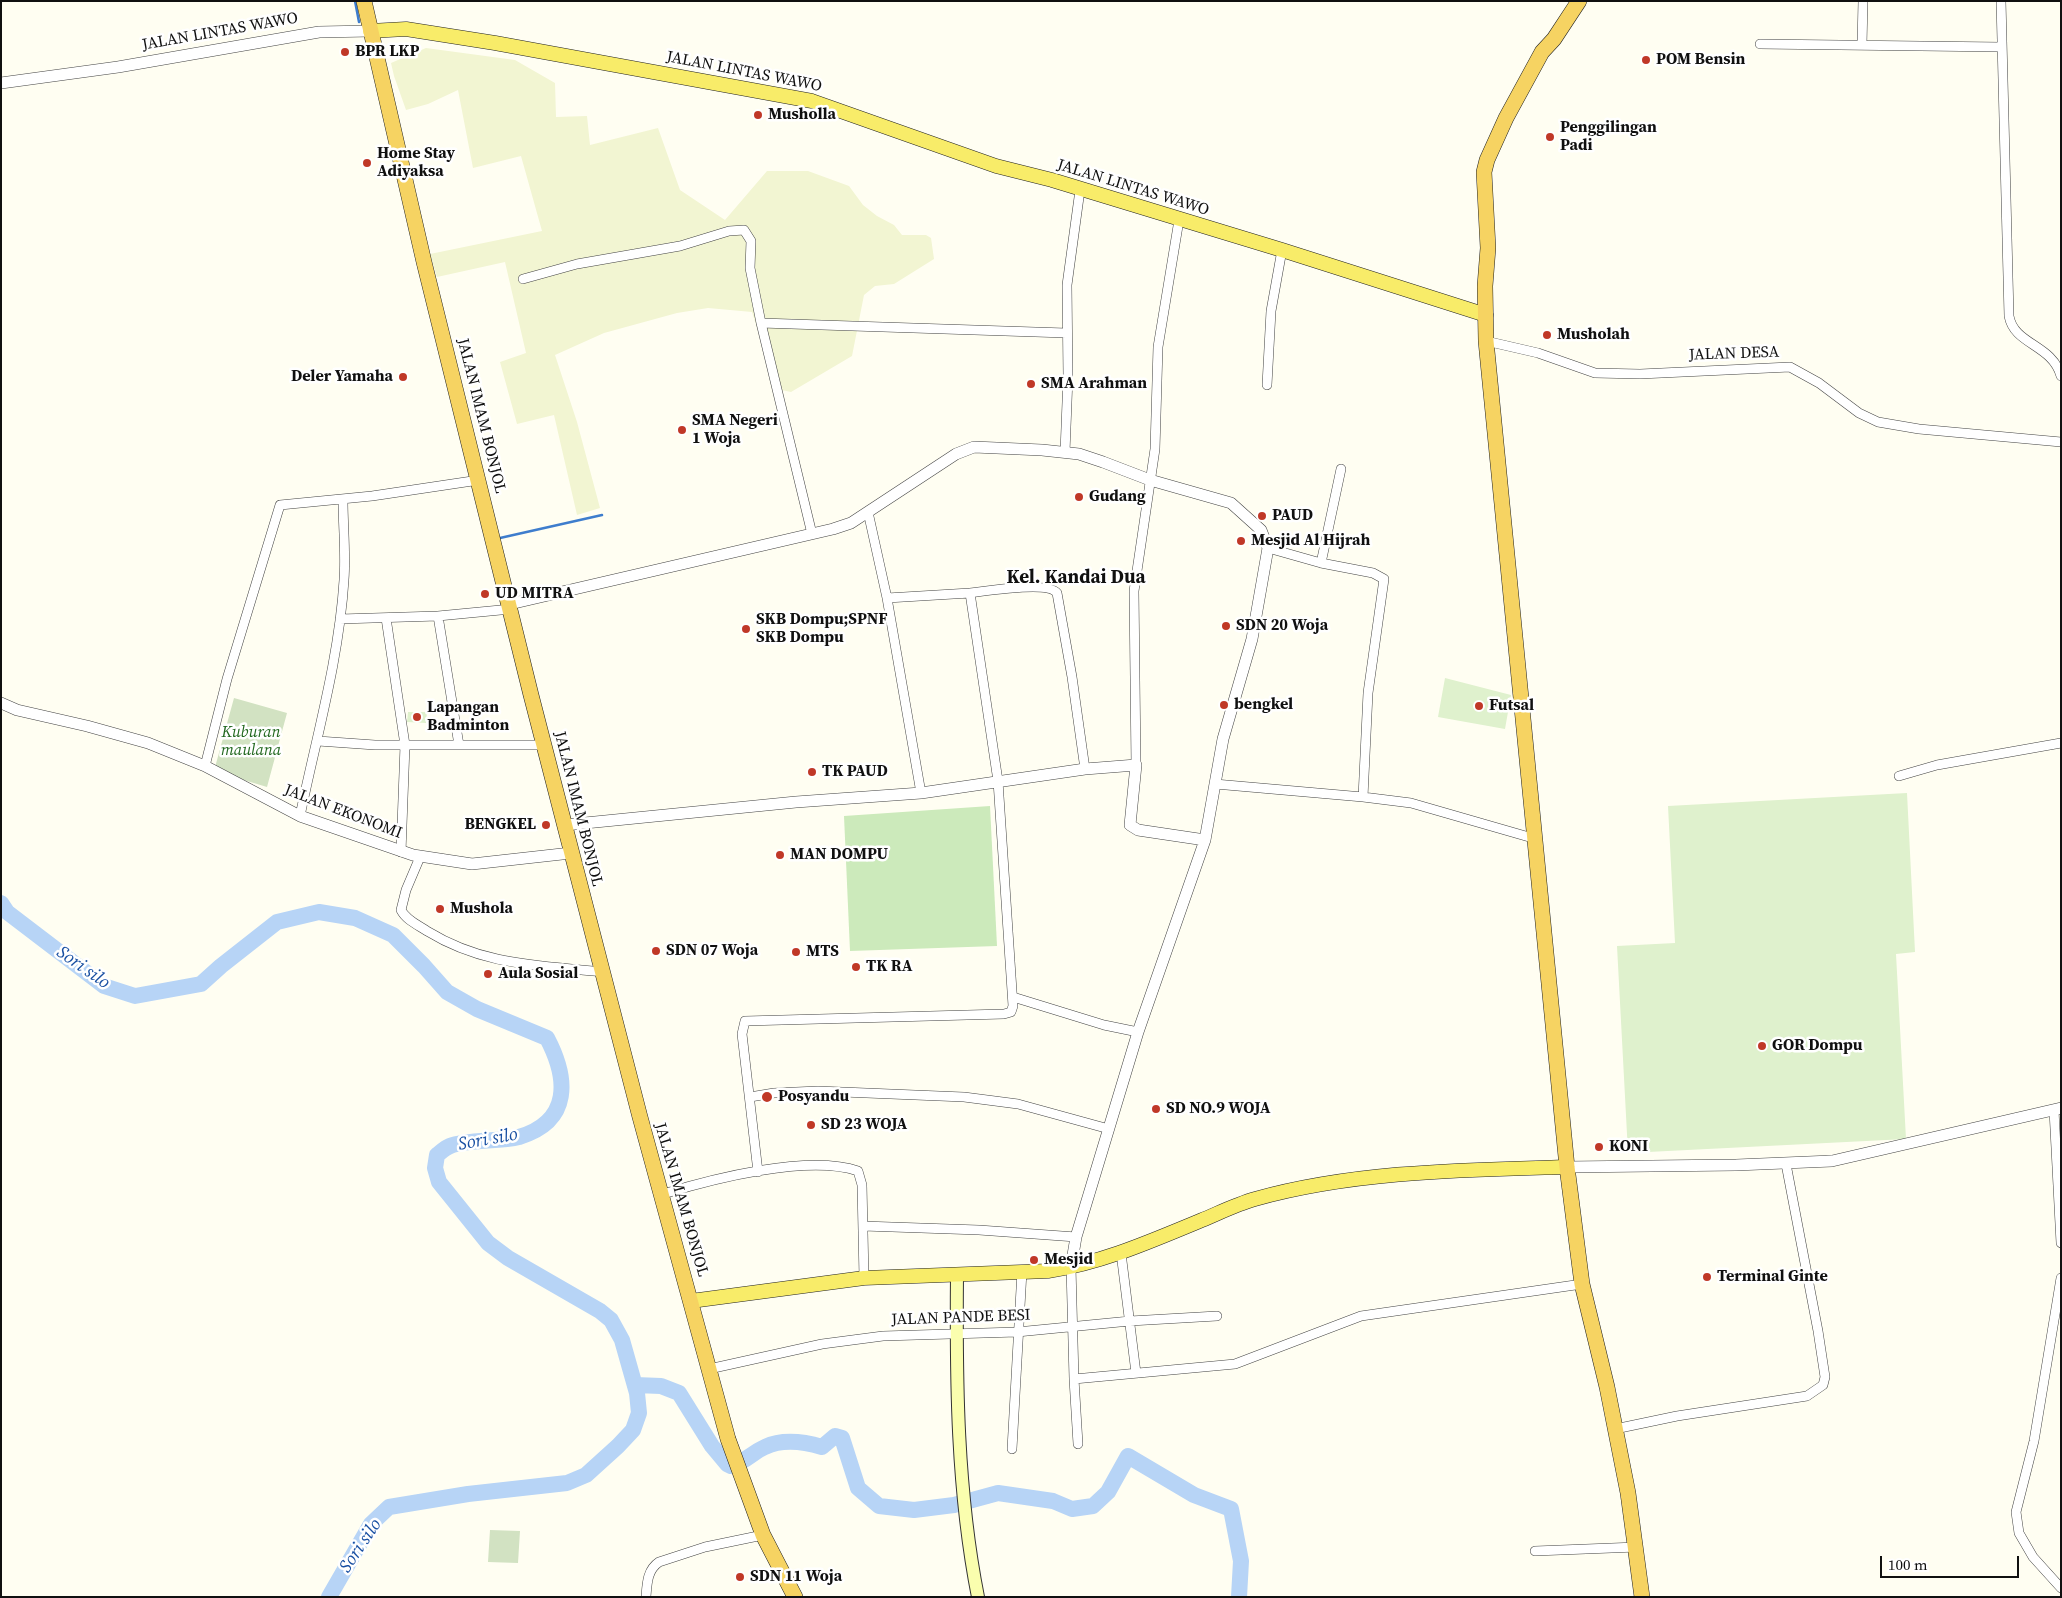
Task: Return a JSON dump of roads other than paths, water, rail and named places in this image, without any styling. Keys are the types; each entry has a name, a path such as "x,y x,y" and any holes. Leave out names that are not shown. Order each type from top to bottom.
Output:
{"highway":[{"name":"JALAN IMAM BONJOL","path":"364,1 382,85 544,745 638,1112 663,1194 728,1439 763,1535 795,1597"},
{"path":"1579,1 1554,39 1542,52 1491,160 1498,246 1493,288 1486,309 1486,341 1567,1167 1582,1284 1615,1429 1637,1547 1642,1597"}],"main road":[{"name":"JALAN LINTAS WAWO","path":"370,31 406,29 495,43 812,101 996,166 1486,309"},
{"path":"691,1301 864,1278 1071,1268 1121,1253 1252,1200 1292,1190 1369,1178 1567,1167"},
{"path":"957,1274 958,1410 963,1494 978,1597"}],"street":[{"path":"1862,45 1863,1"},
{"path":"2001,1 2010,323 2015,332 2054,359 2061,376"},
{"name":"JALAN LINTAS WAWO","path":"1,83 128,65 319,32 370,31"},
{"path":"1760,44 2001,47"},
{"path":"1065,452 1068,377 1066,333 1067,285 1080,190"},
{"path":"1178,220 1158,347 1156,435 1134,591 1136,764 1130,825 1138,830 1205,840"},
{"path":"523,278 609,258 680,246 729,230 744,230 751,241 750,268 761,323 812,534"},
{"path":"1267,385 1271,311 1282,250"},
{"path":"761,323 1066,333"},
{"name":"JALAN DESA","path":"1486,341 1538,353 1595,373 1640,374 1790,367 1819,383 1859,413 1878,422 1919,429 2061,442"},
{"path":"340,619 438,616 510,607 700,558 812,534 851,523 956,454 974,447 1065,452 1103,462 1150,480 1231,503 1261,530 1268,548 1252,639 1225,730 1205,840 1138,1032 1076,1237 1071,1268 1078,1444"},
{"path":"1321,563 1341,469"},
{"path":"204,766 227,679 280,505 343,500 479,480"},
{"path":"300,816 318,741 340,619 344,579 343,500"},
{"path":"868,512 887,598 921,793"},
{"path":"1268,548 1321,563 1373,573 1384,580 1368,694 1363,797"},
{"path":"887,598 1002,589 1049,588 1055,590 1058,597 1072,677 1085,769"},
{"path":"758,1172 742,1034 743,1023 746,1021 1007,1014 1012,1010 1013,996 998,781 970,593"},
{"path":"438,616 460,745"},
{"path":"386,618 394,682 405,745 401,852"},
{"name":"JALAN EKONOMI","path":"1,703 148,743 204,766 300,816 401,852 420,857 472,864 571,853"},
{"path":"318,741 405,745 544,745"},
{"path":"1899,776 1937,765 2061,743"},
{"path":"564,826 796,802 921,793 1085,769 1136,764"},
{"path":"1215,784 1412,803 1536,838"},
{"path":"420,857 406,890 401,910 407,918 422,928 450,945 494,960 603,972"},
{"path":"1013,996 1104,1025 1138,1032"},
{"path":"750,1097 774,1093 818,1091 973,1098 1018,1104 1109,1129"},
{"path":"1567,1167 1786,1164 1832,1161 2057,1109 2061,1243"},
{"path":"1615,1429 1677,1416 1807,1396 1823,1385 1825,1377 1818,1331 1786,1164"},
{"path":"663,1194 758,1172 828,1166 858,1171 862,1185 864,1278"},
{"path":"862,1226 979,1230 1076,1237"},
{"path":"1121,1253 1136,1372"},
{"path":"1012,1449 1017,1332 1022,1271"},
{"path":"2061,1278 2037,1424 2016,1512 2019,1533 2033,1558 2061,1588"},
{"path":"1074,1379 1243,1362 1361,1316 1384,1311 1446,1305 1582,1284"},
{"name":"JALAN PANDE BESI","path":"709,1369 822,1344 855,1339 884,1336 1017,1332 1130,1321 1217,1316"},
{"path":"646,1597 648,1576 653,1566 688,1551 763,1535"},
{"path":"1535,1551 1637,1547"}],"waterway":[{"path":"355,1 359,22"},
{"path":"500,538 602,515"},
{"name":"Sori silo","path":"1,903 7,912 104,986 135,996 201,984 277,922 319,912 355,918 393,935 447,992 477,1009 547,1038 559,1068 561,1083 561,1096 557,1109 549,1120 536,1130 519,1137 465,1142 450,1146 437,1155 435,1168 439,1182 488,1243 508,1258 600,1311 611,1320 622,1340 637,1393 639,1413 633,1430 586,1475 567,1483 468,1494 389,1507 371,1524 329,1597"},
{"path":"635,1385 661,1386 679,1393 712,1446 727,1464 731,1466 772,1444 794,1442 822,1447 835,1436 842,1438 858,1488 879,1506 914,1510 954,1505 998,1493 1053,1501 1072,1509 1093,1506 1108,1492 1128,1456 1194,1495 1231,1509 1241,1561 1239,1597"}],"place":[{"name":"BPR LKP","path":"345,52"},
{"name":"POM Bensin","path":"1646,60"},
{"name":"Musholla","path":"758,115"},
{"name":"Penggilingan Padi","path":"1550,137"},
{"name":"Home Stay Adiyaksa","path":"367,163"},
{"name":"Musholah","path":"1547,335"},
{"name":"Deler Yamaha","path":"403,377"},
{"name":"SMA Arahman","path":"1031,384"},
{"name":"SMA Negeri 1 Woja","path":"682,430"},
{"name":"Gudang","path":"1079,497"},
{"name":"PAUD","path":"1262,516"},
{"name":"Mesjid Al Hijrah","path":"1241,541"},
{"name":"UD MITRA","path":"485,594"},
{"name":"SDN 20 Woja","path":"1226,626"},
{"name":"SKB Dompu;SPNF SKB Dompu","path":"746,629"},
{"name":"bengkel","path":"1224,705"},
{"name":"Futsal","path":"1479,706"},
{"name":"Lapangan Badminton","path":"417,717"},
{"name":"TK PAUD","path":"812,772"},
{"name":"BENGKEL","path":"546,825"},
{"name":"MAN DOMPU","path":"780,855"},
{"name":"Mushola","path":"440,909"},
{"name":"SDN 07 Woja","path":"656,951"},
{"name":"MTS","path":"796,952"},
{"name":"TK RA","path":"856,967"},
{"name":"Aula Sosial","path":"488,974"},
{"name":"GOR Dompu","path":"1762,1046"},
{"name":"Posyandu","path":"767,1097"},
{"name":"SD NO.9 WOJA","path":"1156,1109"},
{"name":"SD 23 WOJA","path":"811,1125"},
{"name":"KONI","path":"1599,1147"},
{"name":"Mesjid","path":"1034,1260"},
{"name":"Terminal Ginte","path":"1707,1277"},
{"name":"SDN 11 Woja","path":"740,1577"}],"district":[{"name":"Kel. Kandai Dua","path":"1076,578"}],"park label":[{"name":"Kuburan maulana","path":"251,742"}]}
